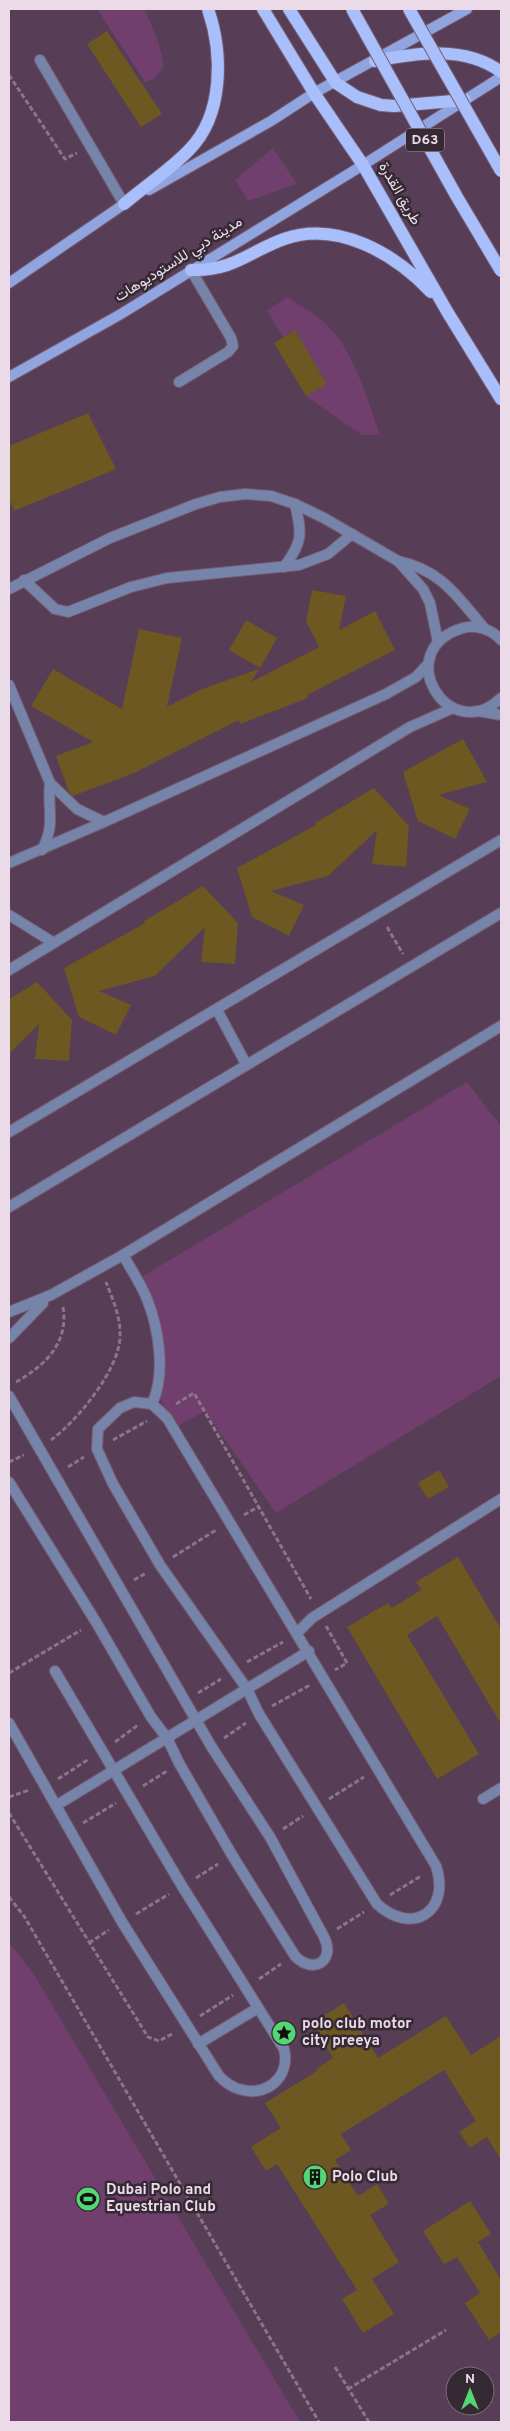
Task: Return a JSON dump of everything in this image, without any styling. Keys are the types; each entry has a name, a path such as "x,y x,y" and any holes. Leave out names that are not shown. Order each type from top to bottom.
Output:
{"main road":[{"path":"124,204 189,150 208,123 218,74 216,38 208,9"},
{"name":"طريق القدرة","path":"263,9 314,93 364,165 448,313 501,399"},
{"path":"289,9 336,83 357,97 381,105 394,106 465,100"},
{"name":"D63","path":"352,9 501,271"},
{"path":"409,9 501,171"},
{"path":"375,61 401,56 452,54 481,59 501,72"},
{"path":"191,270 216,269 228,266 292,237 330,234 351,239 390,258 422,283 448,313"}],"street":[{"path":"9,283 124,204 271,121 314,93 336,83 467,9"},
{"path":"40,60 124,204"},
{"name":"مدينة دبي للاستوديوهات","path":"9,377 121,314 364,165 501,77"},
{"path":"179,382 228,352 232,346 231,338 191,270"},
{"path":"9,589 110,538 220,497 245,494 270,496 295,504 398,561 415,565 441,579 484,628 501,640"},
{"path":"284,567 294,554 301,538 301,529 295,504"},
{"path":"24,580 55,609 68,612 131,587 167,578 299,565 328,554 352,534"},
{"path":"398,561 423,589 430,603 438,642"},
{"path":"9,582 24,580"},
{"path":"484,628 467,626 451,632 438,642 428,664 429,680 434,691 453,708 469,712 478,711 493,705 501,698"},
{"path":"9,863 42,850 402,687 428,664"},
{"path":"9,685 50,783 51,826 49,837 42,850"},
{"path":"9,970 410,727 453,708"},
{"path":"478,711 501,715"},
{"path":"50,783 81,812 104,822"},
{"path":"9,1132 501,840"},
{"path":"9,1207 501,913"},
{"path":"9,914 54,943"},
{"path":"217,1010 246,1064"},
{"path":"9,1312 61,1290 123,1255 501,1026"},
{"path":"123,1255 147,1298 154,1322 159,1371 156,1396 152,1404"},
{"path":"9,1338 51,1295"},
{"path":"9,1396 196,1720 270,1837 328,1945 328,1953 324,1960 317,1965 308,1966 295,1956 232,1856 179,1763 167,1738 151,1717 96,1622 9,1482"},
{"path":"134,1402 152,1404 167,1418 229,1523 309,1652 436,1866 440,1880 440,1892 436,1904 416,1918 404,1919 392,1916 377,1904 259,1714 247,1689 160,1565 113,1484 97,1449 98,1429 108,1417 120,1408 134,1402"},
{"path":"297,1633 312,1618 501,1499"},
{"path":"57,1805 309,1652"},
{"path":"9,1724 57,1805 122,1922 219,2076 239,2090 262,2090 272,2085 280,2078 287,2059 284,2049 182,1886 115,1769 55,1671"},
{"path":"483,1799 501,1788"},
{"path":"198,2044 258,2008"}],"path":[{"path":"9,75 65,159 91,147"},
{"path":"379,913 410,967"},
{"path":"9,1462 38,1448 60,1433 90,1402 111,1366 120,1339 120,1320 101,1267"},
{"path":"9,1386 34,1372 49,1359 60,1342 65,1316 61,1290"},
{"path":"120,1588 258,1507"},
{"path":"9,1673 96,1622"},
{"path":"89,1943 232,1856"},
{"path":"9,1897 24,1916 320,2422"},
{"path":"348,2389 446,2330"},
{"path":"335,2367 369,2422"}],"shaded area":[{"path":"97,9 145,9 159,44 164,66 154,79 145,82"},
{"path":"273,148 297,184 248,201 235,180"},
{"path":"287,297 323,321 343,345 358,374 380,435 362,435 306,396 327,384 294,331 283,337 267,311"},
{"path":"467,1082 501,1126 501,1376 276,1513 205,1411 173,1429 161,1399 162,1369 143,1276"},
{"name":"Dubai Polo and Equestrian Club","path":"9,1942 35,1976 300,2422 9,2422"}],"building":[{"path":"107,31 162,114 141,127 87,44"},
{"path":"295,330 327,384 306,396 274,343"},
{"path":"88,413 116,469 14,511 9,498 9,446"},
{"path":"312,590 346,596 339,630 375,611 395,650 307,695 308,698 240,724 239,720 134,773 73,796 69,792 56,756 93,742 31,706 53,669 122,709 139,629 182,638 167,707 202,689 259,669 251,682 319,647 306,621"},
{"path":"246,620 277,638 260,668 229,650"},
{"path":"463,739 487,782 438,795 470,809 455,839 418,821 403,772"},
{"path":"374,788 409,826 406,867 372,864 377,830 328,876 271,891 304,905 289,936 252,917 237,868 316,825 315,823"},
{"path":"203,886 238,923 235,964 201,962 205,927 155,976 99,991 131,1005 116,1035 79,1017 64,968 145,923 144,921"},
{"path":"37,982 72,1020 69,1061 35,1059 39,1024 9,1054 9,999"},
{"path":"439,1470 449,1487 428,1499 418,1483"},
{"path":"458,1557 501,1629 501,1724 437,1616 407,1635 479,1754 437,1779 347,1627 388,1603 392,1608 421,1590 416,1582"},
{"name":"Polo Club","path":"344,2003 378,2058 446,2016 471,2055 501,2036 501,2160 487,2137 470,2148 459,2132 476,2121 444,2070 341,2134 351,2150 335,2160 358,2196 377,2184 389,2204 370,2215 399,2262 372,2279 394,2314 363,2333 342,2299 357,2290 277,2164 266,2171 251,2147 281,2128 265,2103 317,2071 316,2069 333,2058 312,2023"},
{"path":"470,2201 491,2234 478,2242 501,2280 501,2332 489,2340 465,2303 480,2293 457,2257 444,2264 423,2231"}],"place":[{"name":"polo club motor city preeya","path":"284,2033"},
{"name":"Polo Club","path":"315,2177"},
{"name":"Dubai Polo and Equestrian Club","path":"88,2199"}]}
